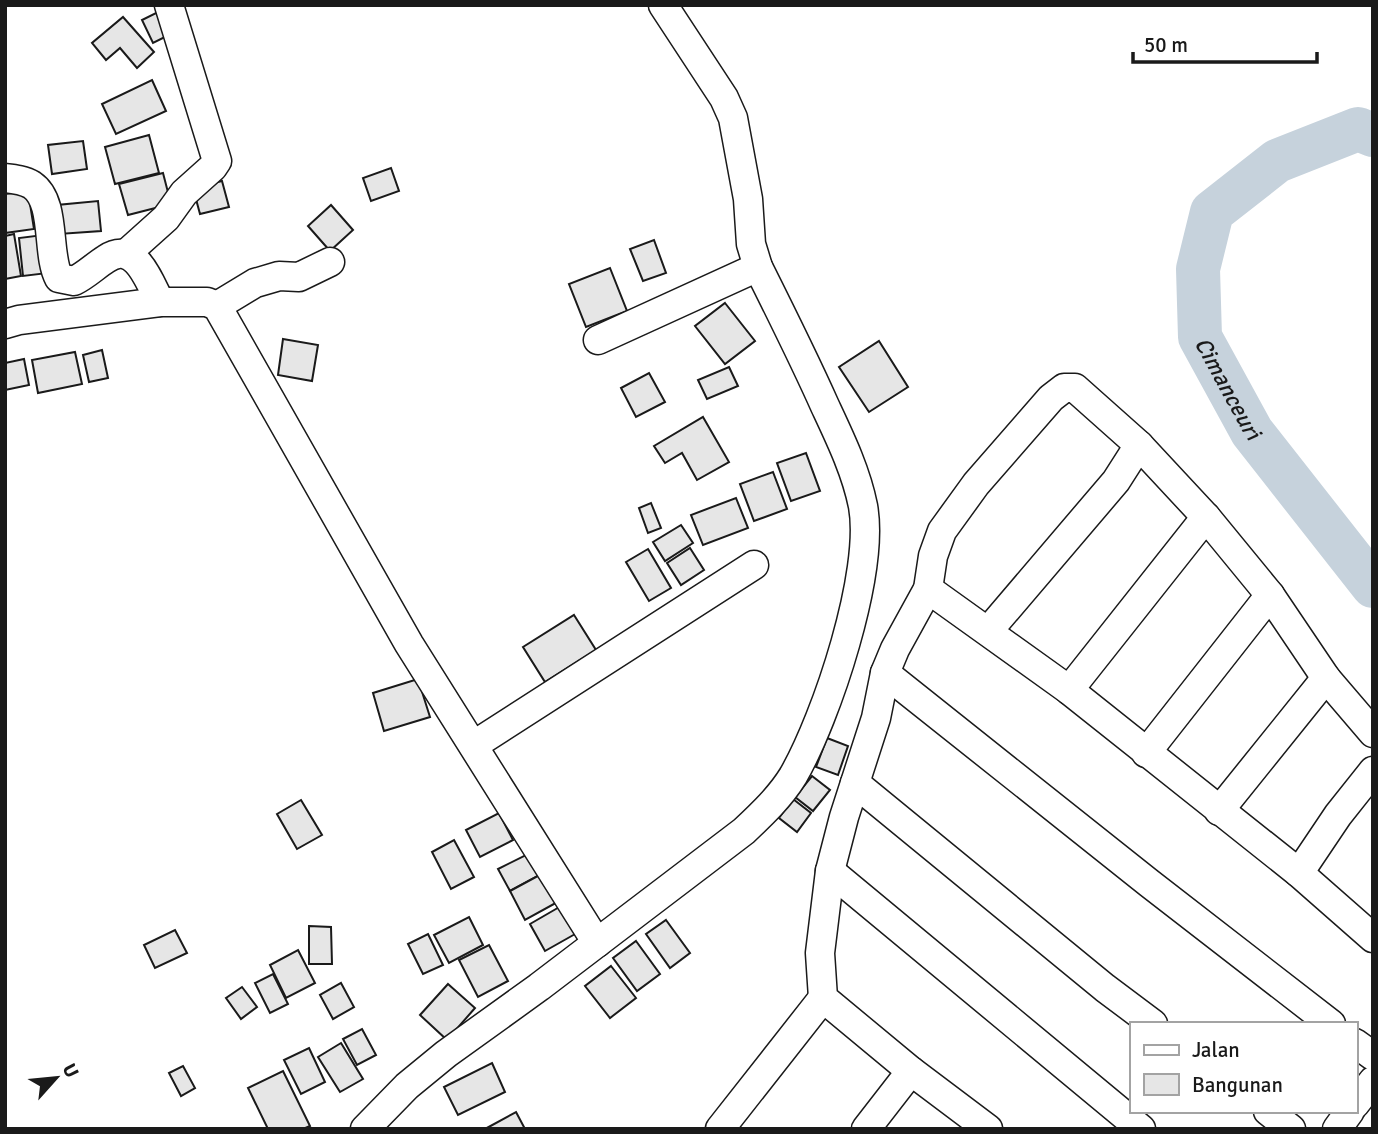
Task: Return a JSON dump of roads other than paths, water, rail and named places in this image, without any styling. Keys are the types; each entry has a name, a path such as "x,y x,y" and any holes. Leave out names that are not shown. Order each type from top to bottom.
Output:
{"street":[{"path":"127,253 166,218 184,193 217,161 169,5"},
{"path":"365,1129 407,1086 446,1054 597,943 744,831 769,808 792,777 810,741 841,659 863,563 863,506 844,448 758,267 751,244 748,199 733,118 663,5"},
{"path":"5,178 31,184 41,196 50,228 54,265 62,280 77,279 111,255 127,253 146,275 160,302"},
{"path":"217,306 262,281 279,276 299,277 330,262"},
{"path":"598,340 758,267"},
{"path":"5,324 160,302 207,302 217,306 409,644 597,943"},
{"path":"720,1129 823,998 820,953 830,871 876,718 885,673 928,589 933,556 942,531 976,484 1057,393 1069,387 1075,388 1139,445 1206,517 1270,595 1326,678 1373,733"},
{"path":"989,630 1116,481 1139,445"},
{"path":"1069,690 1206,517"},
{"path":"474,745 754,565"},
{"path":"928,589 989,630 1069,690 1299,873 1373,938"},
{"path":"1146,753 1270,595"},
{"path":"885,673 1328,1022"},
{"path":"1219,811 1326,678"},
{"path":"1299,873 1338,815 1373,771"},
{"path":"855,783 1150,1022"},
{"path":"830,871 1141,1129"},
{"path":"823,998 911,1071 988,1129"},
{"path":"1357,1044 1373,1056"},
{"path":"866,1129 911,1071"},
{"path":"1357,1101 1373,1081"},
{"path":"1271,1113 1291,1129"},
{"path":"1337,1129 1349,1113"}],"waterway":[{"name":"Cimanceuri","path":"1373,135 1358,129 1277,161 1212,212 1198,269 1200,337 1252,432 1373,586"}]}
